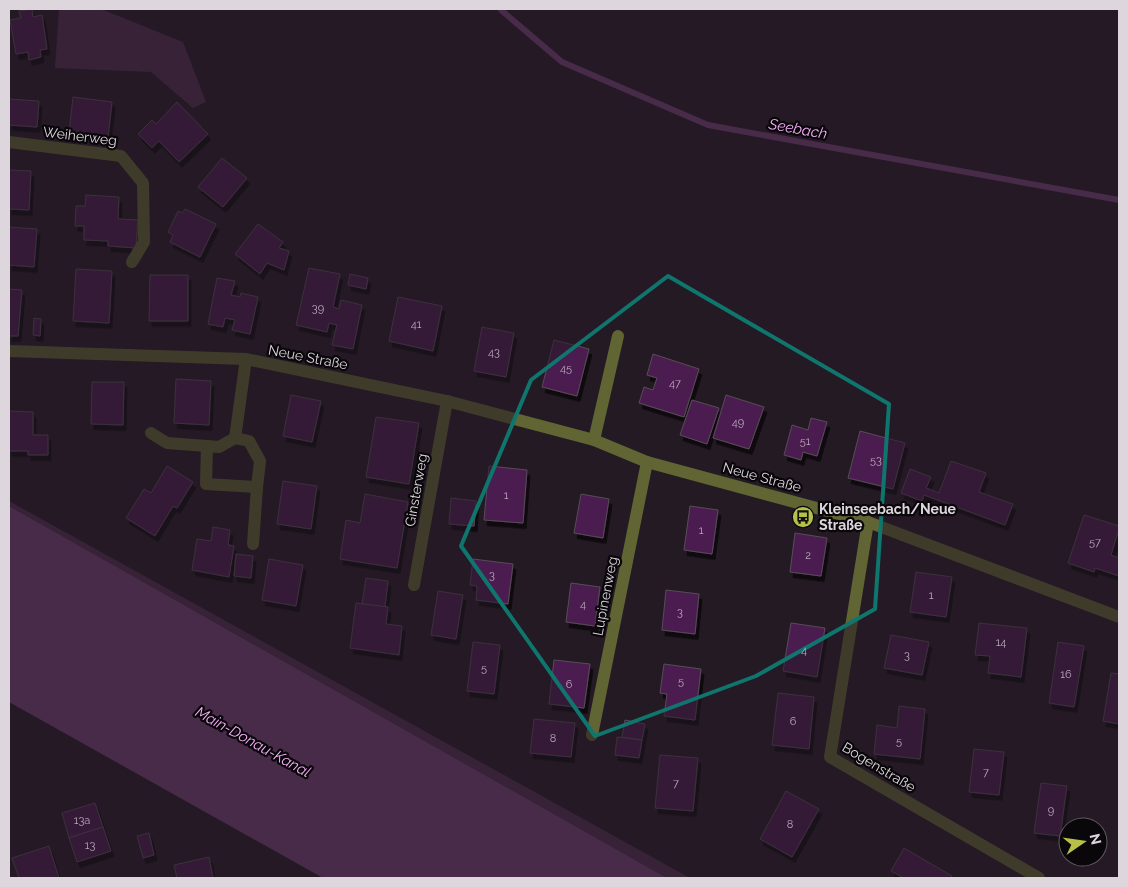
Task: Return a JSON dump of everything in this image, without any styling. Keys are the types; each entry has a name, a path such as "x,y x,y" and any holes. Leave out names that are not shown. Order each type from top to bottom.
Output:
{"street":[{"name":"Weiherweg","path":"9,142 121,156 143,183 144,242 132,262"},
{"path":"594,440 618,336"},
{"name":"Neue Straße","path":"9,350 246,360 448,400 594,440 647,462 868,522 1119,617"},
{"path":"234,438 246,360"},
{"name":"Ginsterweg","path":"414,585 448,400"},
{"path":"151,433 166,443 219,447 234,438 249,441 260,461 253,544"},
{"path":"207,446 206,484 257,487"},
{"name":"Lupinenweg","path":"592,735 647,462"},
{"name":"Bogenstraße","path":"868,522 830,757 1039,878"}],"highlighted area":[{"path":"668,276 889,404 875,609 756,676 595,736 461,546 531,380"}],"shaded area":[{"path":"59,9 101,9 183,42 206,102 193,108 151,72 55,68"},
{"path":"9,501 690,878 667,878 9,506"}],"water":[{"name":"Main-Donau-Kanal","path":"9,506 667,878 323,878 9,702"}],"building":[{"path":"32,9 33,17 42,15 47,49 40,50 41,57 29,60 28,52 16,54 10,20 21,18 19,11"},
{"path":"73,97 112,102 108,137 69,132"},
{"path":"9,99 39,101 37,127 9,125"},
{"path":"177,102 208,134 179,162 159,141 152,148 138,134 152,120 156,124"},
{"path":"222,158 247,178 223,207 198,187"},
{"path":"9,170 31,171 29,210 9,209"},
{"path":"86,195 119,197 118,219 138,220 136,248 108,246 108,241 84,240 84,226 75,226 76,206 85,206"},
{"path":"185,209 216,224 200,257 170,242 173,235 168,232 178,211 182,213"},
{"path":"258,224 283,242 279,248 289,251 284,270 267,263 260,274 235,254"},
{"path":"9,227 37,229 34,267 9,265"},
{"path":"309,268 340,274 333,307 339,309 341,300 362,305 353,349 332,345 337,325 329,323 327,332 296,325"},
{"path":"76,269 112,271 109,323 73,321"},
{"path":"350,274 368,278 366,289 348,285"},
{"path":"150,275 188,275 188,321 149,321"},
{"path":"217,278 235,281 231,295 240,297 241,293 258,297 250,334 232,330 235,320 225,318 223,327 208,324"},
{"path":"9,289 22,290 18,336 9,336"},
{"path":"398,297 442,306 433,351 389,341"},
{"path":"34,318 41,319 40,336 33,335"},
{"path":"482,327 514,333 506,377 474,371"},
{"path":"554,340 589,349 577,396 542,387"},
{"path":"653,354 699,369 684,417 639,403 644,387 653,390 657,378 647,375"},
{"path":"176,379 211,381 209,425 174,423"},
{"path":"92,382 124,382 123,425 91,424"},
{"path":"291,395 321,401 312,442 283,436"},
{"path":"726,395 764,407 749,449 713,438"},
{"path":"692,400 719,408 707,444 680,435"},
{"path":"9,411 33,412 33,435 48,435 48,455 28,455 28,451 9,451"},
{"path":"376,417 419,423 409,484 366,477"},
{"path":"811,418 827,422 817,456 803,452 801,460 784,455 792,425 808,430"},
{"path":"860,431 905,443 893,489 848,478"},
{"path":"951,461 986,473 979,492 1013,504 1005,525 924,495 922,501 901,493 910,469 931,477 926,488 939,493"},
{"path":"167,466 193,482 177,508 173,506 155,536 126,518 144,489 151,493"},
{"path":"489,466 527,470 523,523 484,520"},
{"path":"283,481 317,486 311,529 277,524"},
{"path":"365,494 408,502 397,568 340,559 346,520 360,523"},
{"path":"581,494 609,499 603,538 574,533"},
{"path":"451,498 476,501 474,526 449,524"},
{"path":"690,506 718,510 712,554 684,550"},
{"path":"1084,515 1119,526 1111,555 1119,558 1119,576 1095,568 1094,572 1068,563"},
{"path":"213,527 230,530 228,545 234,546 229,577 192,570 197,539 211,541"},
{"path":"795,533 827,538 821,576 790,572"},
{"path":"236,554 253,556 251,578 234,576"},
{"path":"269,559 303,565 296,606 262,600"},
{"path":"473,559 513,564 508,604 476,600 477,586 470,585"},
{"path":"916,572 952,577 946,617 910,612"},
{"path":"366,578 388,581 385,607 362,604"},
{"path":"571,583 600,587 595,626 566,622"},
{"path":"666,590 699,594 695,634 662,630"},
{"path":"438,591 463,595 456,639 431,635"},
{"path":"356,603 388,607 386,624 402,626 399,655 350,648"},
{"path":"791,623 825,628 817,677 783,671"},
{"path":"979,623 1027,628 1021,677 988,673 990,656 975,655"},
{"path":"891,635 929,642 922,675 884,668"},
{"path":"473,642 500,645 494,694 467,691"},
{"path":"1058,642 1084,646 1074,707 1049,703"},
{"path":"554,660 590,664 584,708 549,704"},
{"path":"664,664 701,669 695,720 664,716 667,694 660,693"},
{"path":"1111,673 1119,674 1119,724 1103,721"},
{"path":"778,693 814,697 809,749 772,745"},
{"path":"899,706 925,709 920,759 874,754 877,725 897,728"},
{"path":"534,719 575,723 571,757 530,753"},
{"path":"625,720 645,724 642,740 622,737"},
{"path":"617,737 642,740 639,758 615,755"},
{"path":"974,749 1004,752 999,795 969,792"},
{"path":"660,755 698,758 693,811 655,808"},
{"path":"1041,783 1067,786 1063,817 1058,817 1058,836 1034,833"},
{"path":"786,791 819,809 792,857 760,839"},
{"path":"95,803 103,827 69,838 62,813"},
{"path":"103,827 111,851 77,862 69,838"},
{"path":"149,833 154,855 143,858 137,836"},
{"path":"49,846 59,878 19,878 12,858"},
{"path":"904,848 952,876 951,878 904,878 891,871"},
{"path":"209,857 213,878 177,878 174,865"}],"waterway":[{"name":"Seebach","path":"501,9 562,62 708,125 1119,200"}],"place":[{"name":"Kleinseebach/Neue Straße","path":"803,517"}]}
